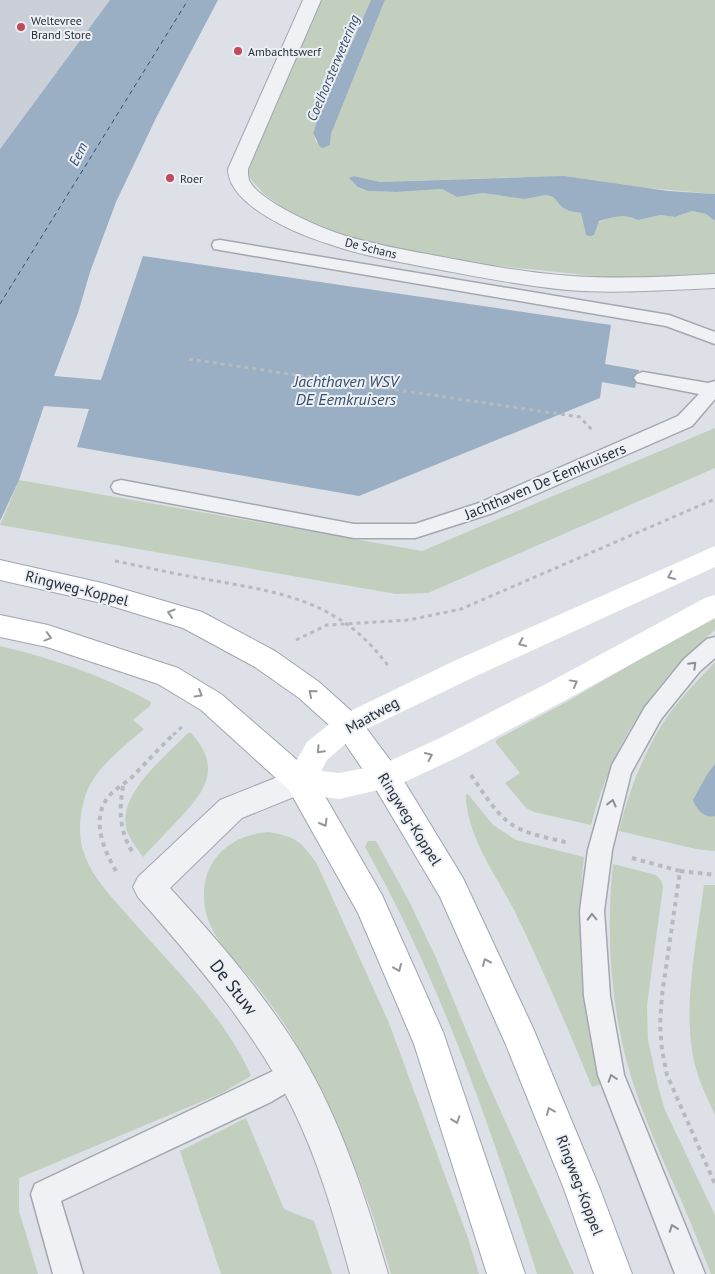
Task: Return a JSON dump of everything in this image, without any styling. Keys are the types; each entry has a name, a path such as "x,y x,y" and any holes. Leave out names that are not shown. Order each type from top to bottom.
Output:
{"main road":[{"name":"Maatweg","path":"300,781 317,751 348,726 455,673 715,556"},
{"name":"Ringweg-Koppel","path":"0,570 102,593 192,620 265,659 309,690 348,726 385,777 452,888 521,1040 582,1189 613,1274"},
{"path":"300,781 339,786 385,777 450,747 546,698 715,605"},
{"path":"0,626 48,636 168,676 211,702 300,781 371,905 431,1044 506,1274"}],"street":[{"name":"De Schans","path":"312,0 238,169 241,184 255,198 295,223 320,234 400,255 472,269 586,284 668,284 715,281"},
{"path":"149,887 231,808 300,781"},
{"name":"De Stuw","path":"149,887 224,972 251,1007 272,1039 311,1108 332,1155 350,1203 369,1274"}],"lane":[{"path":"220,245 669,321 715,338"},
{"path":"643,378 713,389"},
{"name":"Jachthaven De Eemkruisers","path":"121,487 354,531 415,531 486,508 686,421 713,389"},
{"path":"690,1274 665,1207 610,1075 597,996 592,912 600,850 620,772 653,713 692,665 715,645"},
{"path":"68,1274 45,1194 261,1092 292,1075"}],"path":[{"path":"189,359 580,417 612,453"},
{"path":"110,560 285,596 315,607 346,624 410,620 461,609 715,499"},
{"path":"124,785 119,823 123,838 139,862 149,887 116,871 107,857 100,836 102,809 108,797 124,785"},
{"path":"680,871 715,875"}],"shaded area":[{"path":"0,0 110,0 0,149"}],"green space":[{"path":"319,0 371,0 313,133 316,142 330,145 331,134 385,0 715,0 715,194 521,177 380,182 354,176 358,187 368,191 397,192 442,189 457,197 483,193 524,199 546,195 553,197 562,207 569,211 581,213 586,234 594,235 598,222 614,217 623,216 638,220 661,215 675,217 692,211 706,214 715,221 715,275 645,281 499,266 402,250 339,235 300,220 264,194 249,177 248,163"},
{"path":"715,428 715,468 428,593 396,594 0,525 19,480 422,551"},
{"path":"715,615 715,630 672,671 637,717 610,769 591,825 534,812 526,808 505,783 520,773 496,743 496,740 570,700"},
{"path":"0,646 39,656 77,669 115,684 151,702 150,706 133,720 144,729 108,761 88,789 80,821 80,836 83,849 93,873 104,888 213,1013 241,1055 251,1076 222,1093 19,1178 19,1211 38,1274 0,1274"},
{"path":"715,662 715,851 696,849 619,831 634,782 648,749 676,705"},
{"path":"188,733 191,733 201,746 206,757 208,769 206,779 202,790 187,810 143,857 128,834 125,820 128,806 134,792 144,779"},
{"path":"468,794 493,825 516,840 584,857 580,915 582,971 589,1027 602,1084 592,1087 527,937 477,842 467,811 466,795"},
{"path":"269,832 297,841 307,850 317,864 389,1023 468,1238 479,1274 391,1274 382,1242 348,1150 306,1062 277,1013 217,938 212,929 205,908 204,892 206,878 211,865 228,846 240,839 254,834"},
{"path":"368,841 376,841 409,901 437,960 484,1074 574,1274 537,1274 501,1164 462,1056 417,949 365,847"},
{"path":"613,864 656,875 661,880 663,887 647,1005 648,1040 665,1110 715,1215 715,1274 711,1274 685,1209 651,1133 638,1098 621,1039 611,964 610,914"},
{"path":"704,885 715,885 715,1115 696,1068 691,1040 690,996"},
{"path":"246,1118 284,1209 314,1221 332,1274 221,1274 180,1151"}],"water":[{"name":"Jachthaven WSV DE Eemkruisers","path":"110,0 218,0 157,116 116,202 54,376 101,380 143,256 611,325 605,364 639,370 635,388 602,382 600,398 359,496 77,447 89,409 44,406 19,480 0,521 0,149"},
{"path":"371,0 385,0 331,134 330,145 323,148 320,147 313,133 317,121"},
{"path":"354,176 380,182 564,176 668,191 715,194 715,221 706,214 692,211 675,217 661,215 638,220 618,216 599,221 594,235 590,236 586,235 581,213 569,211 562,207 553,197 546,195 524,199 483,193 457,197 442,189 397,192 368,191 358,187 349,178"},
{"path":"715,764 715,816 711,817 704,815 696,807 693,800"}],"ferry route":[{"path":"0,304 188,0"}],"place":[{"name":"Weltevree Brand Store","path":"21,27"},
{"name":"Ambachtswerf","path":"238,51"},
{"name":"Roer","path":"170,178"}],"water label":[{"name":"Coelhorsterwetering","path":"333,68"},
{"name":"Eem","path":"78,154"}]}
